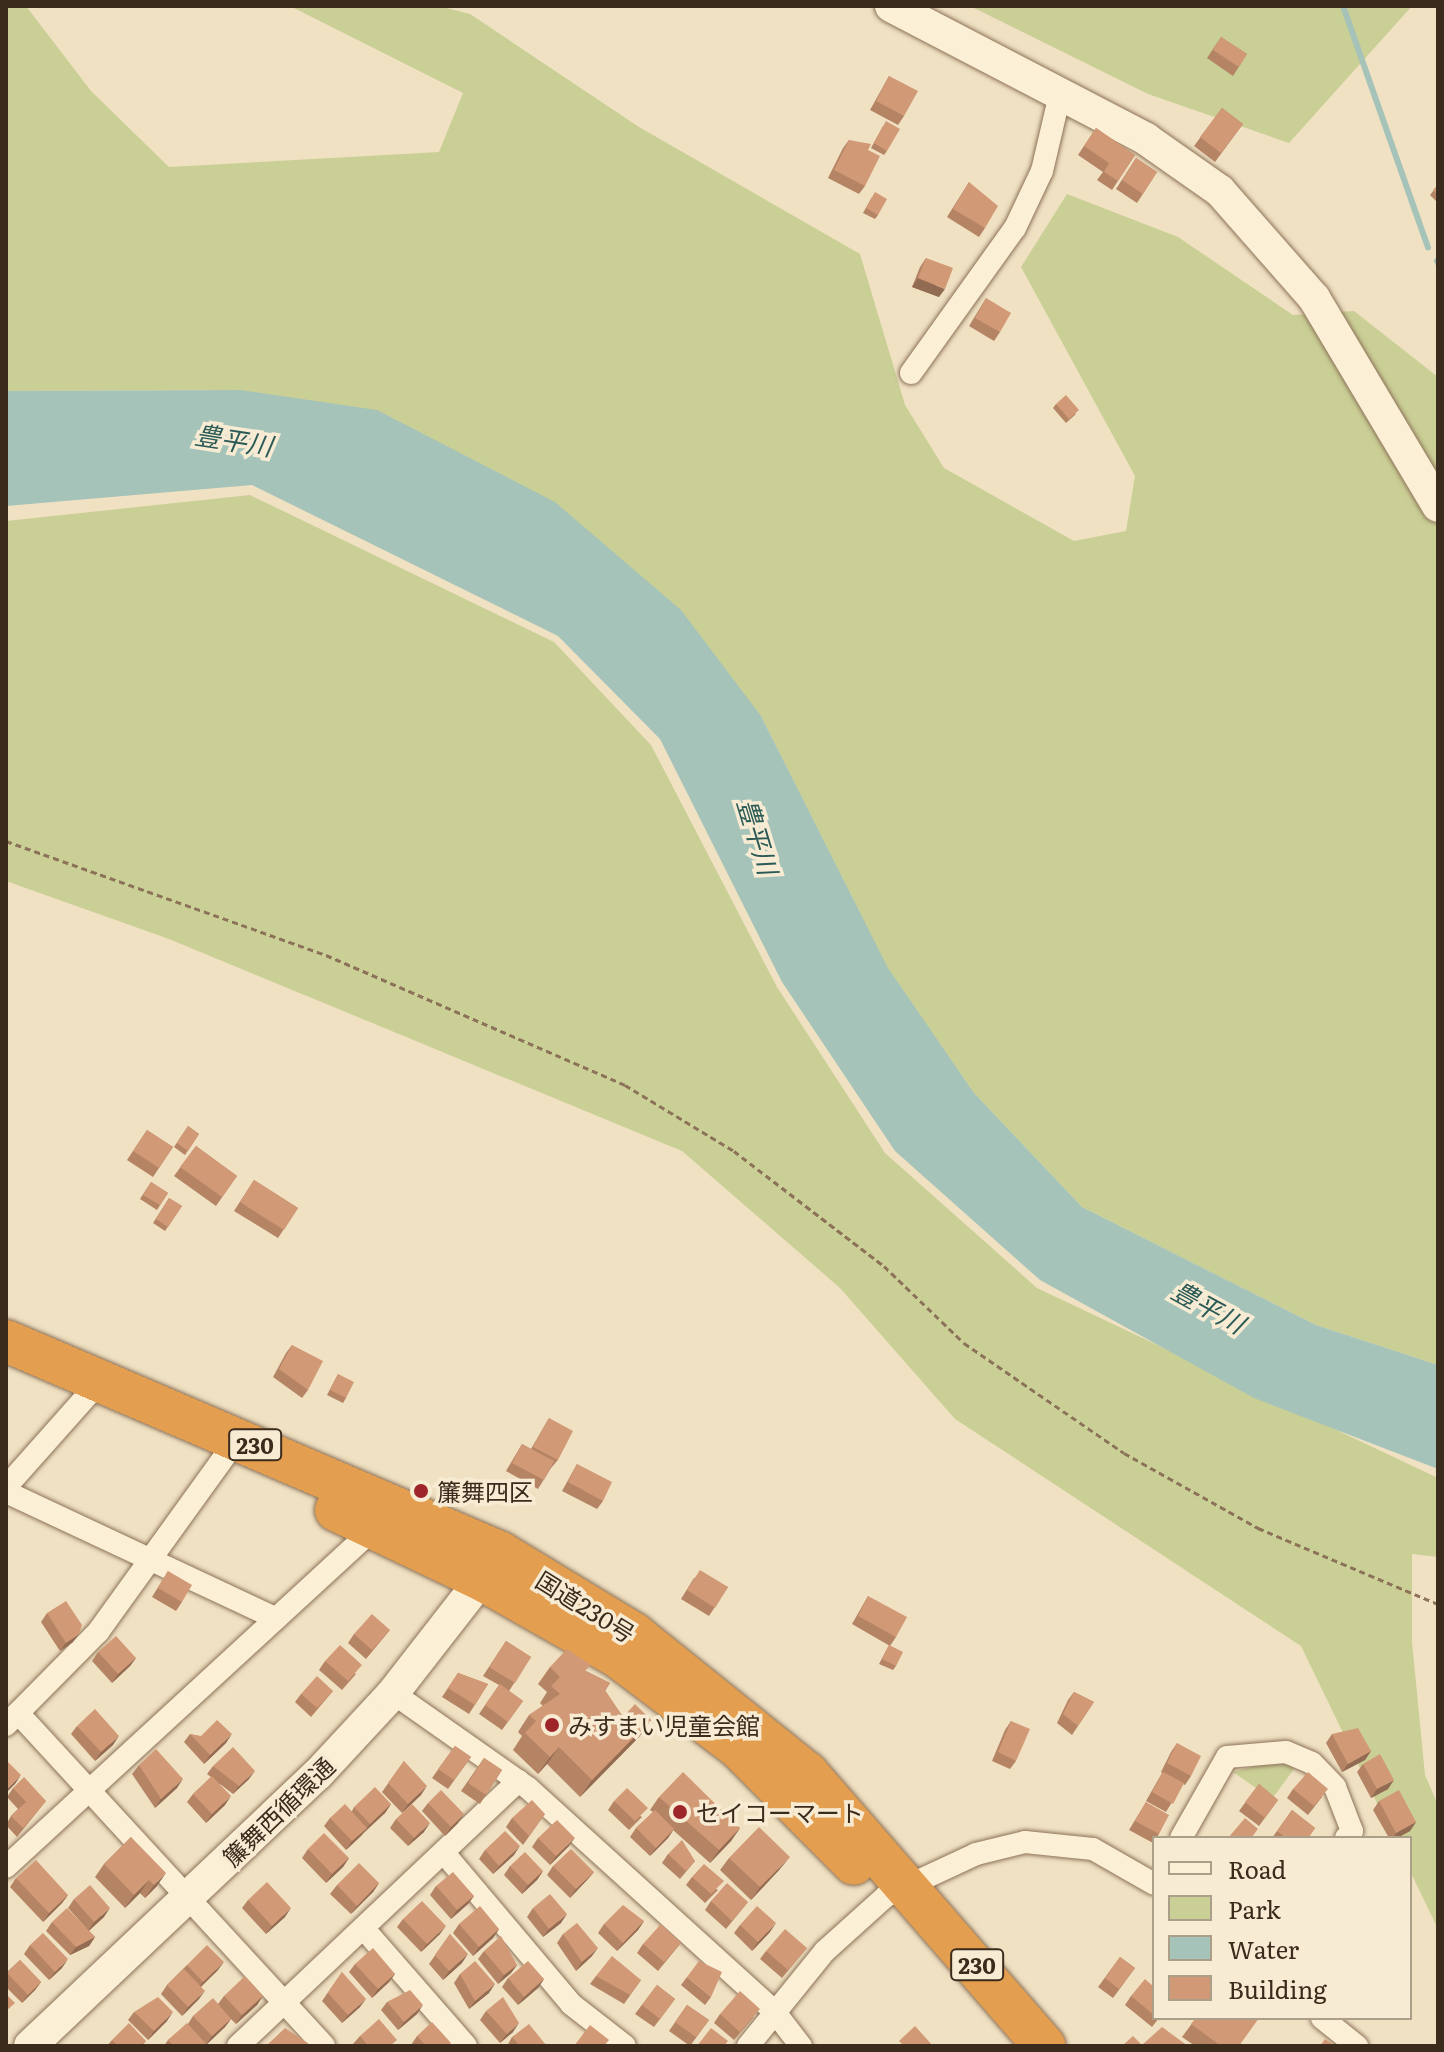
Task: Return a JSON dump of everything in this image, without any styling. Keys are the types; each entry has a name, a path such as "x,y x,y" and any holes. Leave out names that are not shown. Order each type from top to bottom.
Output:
{"highway":[{"name":"国道230号","path":"6,1341 90,1392"},
{"name":"国道230号","path":"6,1372 90,1392 387,1516 492,1567 739,1748 897,1890 1044,2046"},
{"name":"国道230号","path":"897,1890 1011,2046"}],"street":[{"path":"891,6 1146,139 1220,191 1261,232 1314,298 1438,506"},
{"path":"911,373 1015,228 1042,171 1060,94"},
{"path":"90,1392 6,1490 275,1618"},
{"path":"230,1449 153,1562 12,1719 87,1790 324,2046"},
{"path":"6,1867 387,1516"},
{"name":"簾舞西循環通","path":"30,2046 189,1897 393,1693 492,1567"},
{"path":"393,1693 518,1781 774,2011 801,2046"},
{"path":"1182,1836 1227,1757 1286,1752 1312,1763 1335,1787 1352,1831 1348,1836"},
{"path":"238,2046 518,1781"},
{"path":"748,2046 774,2011 897,1890 1025,1842 1093,1849 1152,1883"},
{"path":"444,1853 571,2004 625,2046"},
{"path":"364,1929 466,2046"},
{"path":"1324,2020 1357,2046"}],"path":[{"path":"6,841 326,955 625,1085 734,1151 884,1266 964,1343 1124,1453 1258,1528 1438,1604"}],"green space":[{"path":"6,6 26,6 91,91 169,167 439,152 463,93 290,6 439,6 470,14 639,127 860,254 905,405 944,468 1074,541 1126,531 1135,476 1021,267 1067,194 1178,237 1293,315 1354,311 1438,377 1438,1365 1316,1325 1082,1207 974,1093 888,969 761,716 240,390 6,391"},
{"path":"970,6 1412,6 1289,143 1148,94"},
{"path":"250,495 554,642 651,745 777,987 885,1153 1037,1288 1438,1478 1438,1557 1412,1554 1412,1642 1425,1775 1438,1805 1438,1929 1412,1875 1412,1836 1393,1836 1301,1646 955,1419 840,1288 682,1151 169,939 6,881 6,521"},
{"path":"1283,1759 1294,1769 1272,1799 1233,1772"}],"water":[{"name":"豊平川","path":"240,390 377,410 555,502 681,610 761,716 888,968 974,1093 1082,1207 1316,1325 1438,1365 1438,1469 1254,1398 1040,1280 895,1151 782,982 660,739 558,636 252,485 6,506 6,391"}],"building":[{"path":"1221,37 1247,54 1239,67 1213,50"},
{"path":"889,76 918,91 904,116 876,101"},
{"path":"1222,108 1243,124 1221,153 1200,137"},
{"path":"886,121 900,129 887,151 874,143"},
{"path":"1096,128 1135,155 1118,181 1104,172 1109,163 1084,146"},
{"path":"849,140 871,144 868,150 880,156 865,186 834,170"},
{"path":"1136,158 1157,172 1143,194 1122,180"},
{"path":"969,182 998,206 985,228 953,209"},
{"path":"875,192 887,199 878,215 866,208"},
{"path":"926,258 953,268 945,289 918,278"},
{"path":"986,298 1011,313 1000,332 975,318"},
{"path":"1066,395 1079,410 1069,419 1056,404"},
{"path":"188,1126 199,1134 188,1151 177,1143"},
{"path":"147,1130 173,1147 159,1168 133,1151"},
{"path":"196,1146 237,1176 222,1197 180,1167"},
{"path":"254,1180 298,1208 284,1230 240,1202"},
{"path":"151,1182 168,1193 160,1205 143,1195"},
{"path":"169,1198 182,1206 168,1227 156,1219"},
{"path":"292,1345 323,1361 308,1390 279,1369"},
{"path":"338,1374 354,1382 346,1398 330,1390"},
{"path":"549,1418 573,1431 558,1460 533,1447"},
{"path":"522,1444 554,1461 544,1480 512,1463"},
{"path":"577,1464 612,1482 603,1501 568,1482"},
{"path":"700,1570 728,1587 715,1608 687,1590"},
{"path":"168,1571 192,1585 182,1602 158,1588"},
{"path":"868,1596 907,1617 896,1637 858,1616"},
{"path":"66,1601 82,1625 79,1634 66,1643 47,1613"},
{"path":"372,1614 390,1630 372,1650 354,1634"},
{"path":"116,1636 136,1658 118,1674 98,1652"},
{"path":"506,1641 531,1657 515,1683 489,1667"},
{"path":"340,1645 362,1665 348,1681 325,1661"},
{"path":"889,1645 903,1652 896,1666 882,1659"},
{"path":"567,1649 591,1665 585,1671 610,1683 605,1690 623,1717 635,1704 651,1720 592,1780 559,1747 550,1757 525,1733 536,1721 529,1715 560,1694 551,1686 560,1677 550,1667"},
{"path":"458,1673 488,1684 475,1705 448,1688"},
{"path":"317,1676 333,1691 317,1708 301,1694"},
{"path":"500,1684 523,1701 508,1722 485,1705"},
{"path":"1074,1692 1094,1702 1078,1726 1063,1714"},
{"path":"95,1709 119,1736 101,1752 77,1726"},
{"path":"217,1720 232,1734 210,1755 190,1734 201,1736"},
{"path":"1011,1721 1030,1729 1016,1761 998,1752"},
{"path":"1358,1728 1371,1751 1348,1764 1332,1734"},
{"path":"1177,1743 1201,1756 1191,1776 1167,1763"},
{"path":"455,1746 471,1757 454,1780 438,1769"},
{"path":"233,1747 255,1771 239,1786 213,1766"},
{"path":"156,1749 183,1779 161,1799 139,1765"},
{"path":"1380,1754 1394,1780 1377,1789 1363,1764"},
{"path":"484,1758 502,1770 486,1795 468,1783"},
{"path":"6,1760 21,1775 6,1790"},
{"path":"404,1761 427,1786 408,1804 388,1783"},
{"path":"683,1772 740,1828 719,1850 659,1797"},
{"path":"1163,1772 1184,1783 1173,1804 1152,1792"},
{"path":"1308,1772 1328,1789 1314,1806 1293,1789"},
{"path":"212,1776 231,1796 212,1814 193,1794"},
{"path":"24,1777 46,1801 23,1828 11,1816 26,1802 13,1788"},
{"path":"1259,1784 1278,1800 1265,1818 1245,1802"},
{"path":"375,1787 391,1804 370,1824 354,1807"},
{"path":"627,1788 648,1808 635,1821 614,1801"},
{"path":"441,1790 464,1814 451,1827 428,1803"},
{"path":"1399,1790 1416,1822 1396,1833 1379,1801"},
{"path":"532,1800 545,1814 529,1836 512,1818"},
{"path":"1146,1802 1169,1815 1159,1834 1135,1821"},
{"path":"345,1804 367,1828 352,1841 330,1818"},
{"path":"412,1804 430,1823 414,1838 396,1819"},
{"path":"655,1810 674,1829 656,1848 636,1828"},
{"path":"1292,1810 1315,1828 1309,1836 1283,1836 1277,1831"},
{"path":"1245,1818 1258,1829 1253,1836 1230,1836"},
{"path":"557,1820 575,1838 556,1856 538,1838"},
{"path":"759,1827 790,1857 760,1887 729,1858"},
{"path":"505,1831 520,1846 499,1866 485,1850"},
{"path":"324,1833 349,1858 332,1874 308,1849"},
{"path":"131,1837 166,1873 154,1885 149,1880 134,1895 104,1864"},
{"path":"682,1840 695,1861 686,1871 668,1854"},
{"path":"571,1849 594,1872 576,1889 553,1866"},
{"path":"525,1852 543,1871 528,1885 510,1866"},
{"path":"36,1860 68,1895 49,1913 16,1878"},
{"path":"359,1863 379,1883 357,1906 337,1885"},
{"path":"704,1864 724,1881 711,1894 692,1877"},
{"path":"453,1872 474,1896 457,1910 436,1886"},
{"path":"267,1882 291,1908 272,1926 248,1900"},
{"path":"727,1883 748,1902 732,1921 711,1901"},
{"path":"90,1885 110,1908 94,1922 74,1899"},
{"path":"550,1894 567,1914 549,1929 533,1908"},
{"path":"422,1901 446,1926 427,1944 403,1919"},
{"path":"623,1905 644,1921 623,1943 604,1924"},
{"path":"480,1906 499,1929 479,1947 459,1924"},
{"path":"757,1906 776,1923 758,1942 740,1925"},
{"path":"67,1908 95,1937 76,1947 52,1922"},
{"path":"577,1923 598,1948 582,1962 563,1934"},
{"path":"661,1924 681,1943 664,1962 643,1944"},
{"path":"785,1929 807,1948 788,1970 766,1951"},
{"path":"43,1933 68,1959 55,1972 30,1945"},
{"path":"450,1934 468,1954 449,1971 435,1955"},
{"path":"501,1936 517,1965 504,1975 484,1951"},
{"path":"207,1945 224,1962 203,1982 187,1965"},
{"path":"373,1948 395,1974 378,1989 355,1964"},
{"path":"612,1956 641,1980 630,1995 596,1976"},
{"path":"1120,1957 1135,1968 1119,1989 1105,1978"},
{"path":"20,1960 41,1982 28,1995 7,1973"},
{"path":"475,1961 495,1984 475,2001 460,1974"},
{"path":"528,1961 544,1979 524,1997 508,1978"},
{"path":"699,1961 722,1972 711,1997 687,1977"},
{"path":"184,1969 205,1991 188,2007 167,1985"},
{"path":"342,1972 366,1999 348,2015 328,1993"},
{"path":"245,1976 263,1996 242,2015 224,1996"},
{"path":"1145,1979 1152,1985 1152,2013 1131,1996"},
{"path":"657,1985 675,1999 660,2019 642,2005"},
{"path":"410,1990 423,2005 404,2022 387,2002"},
{"path":"740,1991 760,2009 740,2032 720,2014"},
{"path":"6,1994 15,2003 6,2011"},
{"path":"158,1997 173,2012 154,2031 134,2012"},
{"path":"503,1997 519,2023 507,2034 486,2011"},
{"path":"213,1998 231,2019 212,2036 193,2016"},
{"path":"687,2005 709,2020 696,2037 675,2022"},
{"path":"379,2019 397,2040 390,2046 368,2046 360,2036"},
{"path":"1194,2020 1258,2020 1239,2046 1221,2046 1191,2024"},
{"path":"432,2022 451,2043 447,2046 426,2046 417,2036"},
{"path":"129,2023 146,2041 140,2046 118,2046 112,2040"},
{"path":"187,2023 208,2046 174,2046 168,2040"},
{"path":"529,2024 545,2046 520,2046 512,2037"},
{"path":"590,2025 609,2040 604,2046 574,2046"},
{"path":"915,2026 933,2046 904,2046 899,2041"},
{"path":"1162,2027 1188,2046 1122,2046 1133,2036 1142,2045"},
{"path":"285,2028 312,2046 266,2046"},
{"path":"711,2028 728,2041 724,2046 697,2046"},
{"path":"1325,2039 1335,2046 1320,2046"}],"waterway":[{"path":"1343,6 1428,247"}],"place":[{"name":"簾舞四区","path":"421,1491"},
{"name":"みすまい児童会館","path":"552,1725"},
{"name":"セイコーマート","path":"680,1812"}]}
